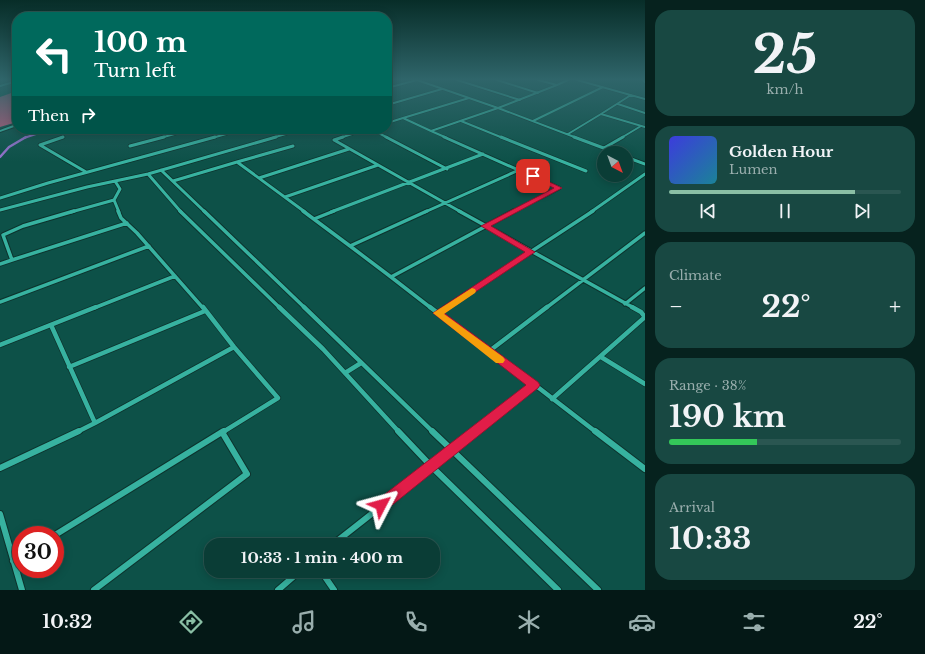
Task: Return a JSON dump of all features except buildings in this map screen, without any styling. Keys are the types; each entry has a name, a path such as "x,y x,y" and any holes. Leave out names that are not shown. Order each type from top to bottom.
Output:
{"street":[{"path":"392,121 438,108"},
{"path":"431,131 498,108 599,146"},
{"path":"533,121 561,108"},
{"path":"568,134 612,108"},
{"path":"629,108 645,113"},
{"path":"601,114 645,127"},
{"path":"391,277 559,188 403,118"},
{"path":"460,121 586,171"},
{"path":"607,146 641,126"},
{"path":"0,131 12,127"},
{"path":"130,146 174,134"},
{"path":"0,198 86,172 226,134"},
{"path":"0,210 148,174 286,134"},
{"path":"352,134 334,140 531,252 625,304 643,312 645,317 552,400"},
{"path":"380,134 447,169"},
{"path":"63,137 40,145 86,172"},
{"path":"173,181 293,146"},
{"path":"259,178 349,149"},
{"path":"314,219 483,154"},
{"path":"633,160 645,164"},
{"path":"237,162 645,469"},
{"path":"285,197 378,165"},
{"path":"161,170 598,590"},
{"path":"350,246 447,204 519,170"},
{"path":"148,174 179,210 233,264 323,349 431,466 558,590"},
{"path":"438,313 601,206 645,174"},
{"path":"12,260 2,235 23,226 114,200 120,190 115,181"},
{"path":"64,529 278,398 149,246 121,218 114,200"},
{"path":"0,264 127,223"},
{"path":"488,352 645,233"},
{"path":"0,302 149,246"},
{"path":"0,345 175,276"},
{"path":"625,304 645,288"},
{"path":"69,367 205,311"},
{"path":"51,325 95,423"},
{"path":"0,468 95,423 234,348"},
{"path":"601,357 645,384"},
{"path":"345,373 362,363"},
{"path":"341,538 534,385"},
{"path":"94,590 247,474 222,432"},
{"path":"0,514 12,561"},
{"path":"18,578 22,590"},
{"path":"278,590 292,578"},
{"path":"326,578 334,590"}],"shaded area":[{"path":"0,108 12,108 12,123 0,127"}],"waterway":[{"path":"25,138 36,134"},
{"path":"0,157 9,147 25,138"}],"slow traffic":[{"path":"472,291 438,313 499,360"}],"route":[{"path":"381,505 534,385 438,313 531,252 485,226 559,188 533,176"}]}
